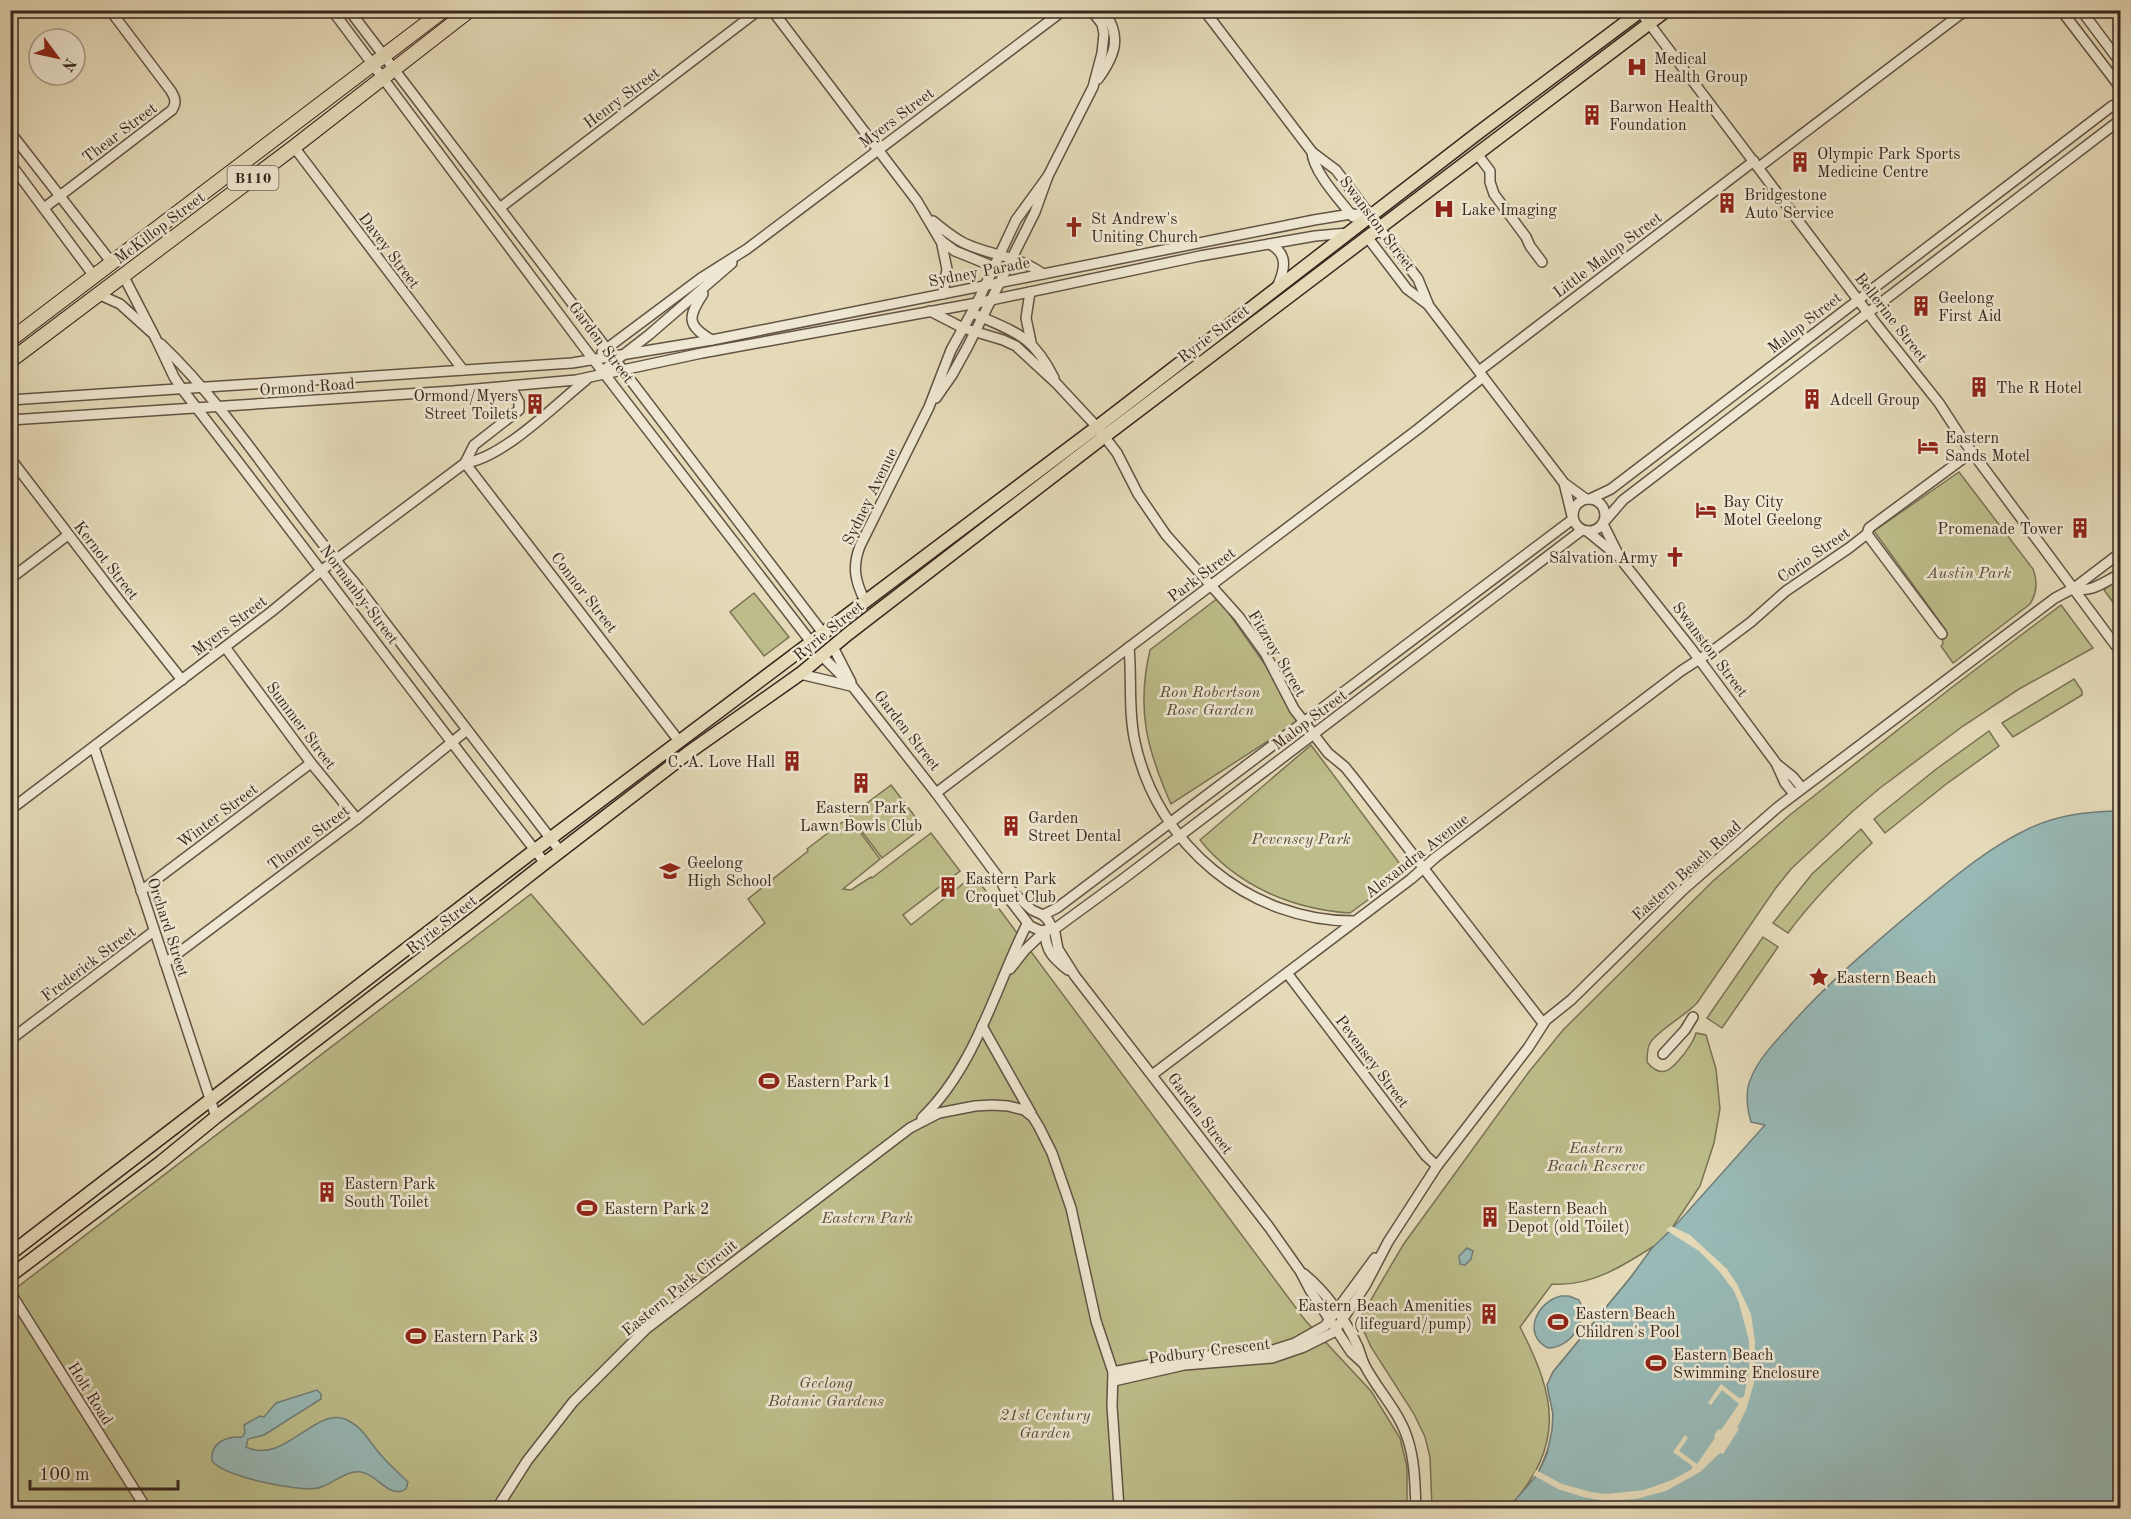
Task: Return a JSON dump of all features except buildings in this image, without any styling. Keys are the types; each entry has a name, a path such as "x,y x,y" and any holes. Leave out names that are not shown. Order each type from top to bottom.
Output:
{"highway":[{"name":"McKillop Street","path":"10,340 444,10"},
{"name":"McKillop Street","path":"10,360 294,147 470,10"},
{"name":"Normanby Street","path":"112,262 123,275"},
{"path":"94,276 123,275"}],"main road":[{"name":"Ryrie Street","path":"10,1254 679,741 866,601 1368,238 1667,10"},
{"name":"Ryrie Street","path":"11,1274 161,1162 216,1117 688,753 800,674 1348,233 1354,220 1370,215 1640,11"},
{"name":"Swanston Street","path":"1370,215 1380,229"},
{"name":"Swanston Street","path":"1354,220 1368,238"},
{"path":"1348,233 1368,238"},
{"name":"Garden Street","path":"823,633 833,646"},
{"name":"Garden Street","path":"811,642 822,656"},
{"path":"679,741 688,753"}],"street":[{"name":"Thear Street","path":"44,208 172,110 175,105 175,98 171,91 110,10"},
{"name":"Garden Street","path":"332,10 381,79 811,642"},
{"name":"Garden Street","path":"349,10 823,633"},
{"name":"Henry Street","path":"501,207 759,10"},
{"path":"772,10 928,218 940,240 947,269 943,294"},
{"name":"Myers Street","path":"594,360 606,348 701,278 747,249 1064,10"},
{"path":"1091,10 1102,24 1104,41 1115,41 1111,24 1103,10"},
{"name":"Swanston Street","path":"1204,10 1312,152 1335,170 1370,215"},
{"name":"Little Malop Street","path":"1481,374 1756,164 1966,10"},
{"path":"2061,10 2121,87"},
{"path":"2081,10 2121,62"},
{"name":"Bellerine Street","path":"1640,11 1694,86 1939,403 1972,452 2118,645"},
{"name":"Sydney Avenue","path":"1093,87 1104,41"},
{"name":"Sydney Avenue","path":"866,601 856,584 854,565 858,550 929,407 944,367 993,267 1023,210 1047,176 1093,87 1110,61 1115,41"},
{"name":"Malop Street","path":"1588,499 1611,489 2114,104 2121,102"},
{"name":"Malop Street","path":"1603,523 1623,500 2121,120"},
{"name":"Normanby Street","path":"10,132 112,262"},
{"name":"Davey Street","path":"294,147 463,370"},
{"path":"2058,147 2068,160"},
{"name":"Swanston Street","path":"1312,152 1312,159 1354,220"},
{"path":"1478,155 1490,171 1490,182 1494,194 1542,262"},
{"path":"10,163 94,276"},
{"name":"Sydney Avenue","path":"929,407 956,369 975,332 1035,212 1047,176"},
{"path":"928,218 963,243 1011,257 1032,266 1043,274"},
{"name":"Sydney Parade","path":"594,360 615,359 626,354 711,340 1043,274 1354,220"},
{"name":"Swanston Street","path":"1380,229 1418,279 1429,306"},
{"name":"Sydney Parade","path":"604,373 977,303 1200,256 1315,236 1348,233"},
{"name":"Swanston Street","path":"1368,238 1407,288 1429,306 1564,483 1588,499"},
{"path":"940,240 955,251 1005,270"},
{"path":"1269,244 1279,251 1284,262 1283,274 1276,289"},
{"name":"Myers Street","path":"626,354 710,284 747,249"},
{"name":"Normanby Street","path":"123,275 182,389 545,863"},
{"path":"710,284 693,309 691,319 697,330 711,340"},
{"name":"Fitzroy Street","path":"1030,292 1026,318 1031,342 1047,363 1056,383"},
{"name":"Normanby Street","path":"98,294 120,304 155,337 219,406 560,851"},
{"name":"Fitzroy Street","path":"930,311 963,328 1016,346 1056,383 1101,431 1117,453 1156,522 1176,548 1235,612 1255,639 1283,685 1294,709 1328,753 1349,772 1543,1023"},
{"name":"Fitzroy Street","path":"972,313 1031,342"},
{"path":"567,324 580,314"},
{"path":"604,373 615,359"},
{"name":"Ormond Road","path":"10,400 560,365 594,360"},
{"name":"Ormond Road","path":"10,420 511,387 590,378 604,373"},
{"name":"Park Street","path":"936,793 1418,429 1481,374"},
{"name":"Myers Street","path":"465,463 485,459 590,378"},
{"path":"511,387 520,406 511,417 522,432"},
{"path":"1741,389 1750,403"},
{"path":"630,407 644,398"},
{"name":"Myers Street","path":"10,810 465,463 474,446 511,417"},
{"path":"1665,448 1674,461"},
{"name":"Corio Street","path":"1699,660 1751,622 1786,591 1844,552 1972,452"},
{"name":"Kernot Street","path":"10,458 182,680"},
{"name":"Connor Street","path":"465,463 679,741"},
{"name":"Swanston Street","path":"1564,483 1573,518"},
{"path":"266,497 279,487"},
{"path":"705,505 718,496"},
{"path":"1588,499 1598,501 1605,514 1603,523 1597,529 1585,531 1578,527 1573,518 1576,505 1588,499"},
{"name":"Malop Street","path":"1043,915 1057,908 1573,518"},
{"name":"Swanston Street","path":"1603,523 1619,556 1776,763 1785,783 1798,791"},
{"name":"Swanston Street","path":"1585,531 1619,556"},
{"name":"Malop Street","path":"1049,930 1125,878 1585,531"},
{"path":"1868,531 1942,634"},
{"path":"10,579 68,535"},
{"path":"2074,588 2121,553"},
{"path":"763,581 777,570"},
{"path":"2074,588 2089,590 2121,574"},
{"name":"Eastern Beach Road","path":"1331,1319 1388,1242 1437,1166 1528,1047 1543,1023 1571,1000 1684,889 1798,791 2055,598 2074,588"},
{"name":"Garden Street","path":"833,646 853,687"},
{"name":"Summer Street","path":"225,647 311,763 357,819"},
{"path":"1129,647 1131,712 1135,742 1151,791 1180,835 1209,868 1256,898 1282,909 1314,918 1355,921"},
{"name":"Garden Street","path":"822,656 853,687 1001,881 1032,910 1043,915 1049,930 1045,941 1048,951 1075,976 1152,1075 1300,1271 1351,1352 1364,1364"},
{"name":"Alexandra Avenue","path":"1152,1075 1619,718 1699,660"},
{"name":"Garden Street","path":"800,674 853,687"},
{"name":"Thorne Street","path":"165,963 357,819 467,730"},
{"name":"Orchard Street","path":"94,747 216,1117"},
{"name":"Winter Street","path":"141,891 311,763"},
{"path":"1114,865 1125,878"},
{"name":"Garden Street","path":"1001,881 1010,900 1027,924"},
{"path":"1027,924 1034,929 1049,930"},
{"name":"Eastern Park Circuit","path":"497,1509 527,1461 573,1402 646,1329 916,1124 949,1089 982,1026 1027,924"},
{"name":"Eastern Park Circuit","path":"1005,976 1025,950 1049,930"},
{"name":"Frederick Street","path":"10,1040 154,931"},
{"name":"Pevensey Street","path":"1287,973 1426,1156 1437,1166"},
{"path":"1663,1053 1683,1033 1694,1017"},
{"path":"982,1026 1052,1153 1071,1208 1098,1330 1113,1376 1119,1509"},
{"name":"Eastern Park Circuit","path":"916,1124 939,1113 983,1105 1021,1108 1033,1117"},
{"name":"Eastern Beach Road","path":"1337,1328 1365,1286 1388,1242"},
{"name":"Garden Street","path":"1300,1271 1318,1286 1337,1310 1359,1349 1364,1364"},
{"name":"Holt Road","path":"10,1292 146,1509"},
{"name":"Podbury Crescent","path":"1113,1376 1188,1357 1267,1352 1289,1346 1313,1335 1324,1328 1331,1319"},
{"name":"Podbury Crescent","path":"1113,1376 1184,1365 1272,1358 1304,1347 1332,1333 1337,1328"},
{"path":"1364,1364 1407,1435 1413,1461 1416,1509"}],"green space":[{"name":"Austin Park","path":"1959,472 2033,569 2036,587 2030,604 1953,663 1941,646 1946,630 1874,531"},
{"path":"2120,577 2120,612 2104,590"},
{"path":"754,593 789,637 764,656 730,612"},
{"name":"Ron Robertson Rose Garden","path":"1218,598 1266,666 1297,722 1171,804 1150,747 1146,729 1144,691 1150,650"},
{"name":"Eastern Beach Reserve","path":"2061,605 2093,648 2019,689 1963,726 1853,811 1791,869 1697,1003 1650,1043 1647,1062 1652,1068 1662,1072 1671,1068 1680,1059 1696,1033 1706,1035 1716,1069 1720,1109 1714,1143 1700,1186 1672,1228 1537,1475 1547,1453 1553,1430 1548,1384 1553,1372 1654,1246 1618,1268 1593,1279 1552,1284 1520,1327 1542,1377 1548,1399 1549,1420 1547,1442 1540,1463 1509,1508 1432,1508 1430,1457 1425,1437 1414,1414 1371,1347 1359,1320 1403,1245 1528,1073 1563,1030 1713,881 1791,814"},
{"path":"2074,679 2082,695 2013,737 2002,723"},
{"path":"1989,731 1999,746 1885,833 1874,819 1935,770"},
{"name":"Pevensey Park","path":"1311,745 1406,872 1350,913 1307,906 1267,892 1231,870 1200,840"},
{"path":"891,785 923,827 882,858 850,816"},
{"name":"Eastern Park","path":"849,817 880,859 843,889 851,890 872,878 931,833 960,871 903,915 911,925 974,875 1305,1320 1371,1391 1400,1438 1407,1467 1407,1508 11,1508 11,1292 531,894 643,1025 765,923 748,899"},
{"path":"1861,829 1872,843 1828,886 1788,933 1773,923 1812,874"},
{"path":"1763,937 1778,947 1722,1028 1707,1018"}],"water":[{"path":"2115,811 2120,813 2120,1508 1508,1508 1537,1475 1547,1454 1553,1414 1547,1385 1553,1372 1652,1248 1673,1228 1765,1125 1751,1122 1747,1094 1751,1078 1766,1052 1801,1013 1850,965 1932,895 1986,853 2030,828 2051,820 2082,813"},
{"path":"1467,1248 1473,1251 1471,1259 1465,1265 1460,1264 1459,1256"},
{"name":"Eastern Beach Children's Pool","path":"1561,1296 1579,1300 1582,1308 1580,1324 1576,1332 1564,1343 1548,1348 1540,1342 1536,1335 1535,1319 1545,1305"},
{"path":"317,1390 321,1394 321,1399 264,1435 248,1439 246,1447 261,1451 274,1448 325,1420 337,1417 349,1421 363,1432 384,1459 408,1482 406,1489 400,1492 394,1491 361,1472 344,1475 318,1488 295,1488 246,1478 219,1467 212,1461 212,1454 217,1445 225,1439 242,1437 245,1433 244,1425 260,1416 264,1417 276,1403"}],"pier":[{"path":"1671,1226 1690,1235 1727,1269 1751,1314 1755,1341 1754,1383 1746,1410 1737,1428 1739,1429 1723,1454 1720,1453 1700,1472 1666,1491 1636,1499 1605,1501 1558,1489 1533,1475 1536,1470 1562,1484 1605,1494 1644,1490 1672,1480 1692,1469 1692,1466 1673,1452 1685,1435 1688,1438 1679,1451 1697,1464 1715,1438 1718,1429 1721,1430 1739,1404 1722,1390 1711,1405 1708,1403 1721,1384 1739,1398 1744,1397 1749,1369 1749,1341 1734,1291 1719,1271 1699,1251 1666,1230"}],"place":[{"name":"Medical Health Group","path":"1637,67"},
{"name":"Barwon Health Foundation","path":"1592,115"},
{"name":"Olympic Park Sports Medicine Centre","path":"1800,162"},
{"name":"Bridgestone Auto Service","path":"1727,203"},
{"name":"Lake Imaging","path":"1444,209"},
{"name":"St Andrew's Uniting Church","path":"1074,227"},
{"name":"Geelong First Aid","path":"1921,306"},
{"name":"The R Hotel","path":"1979,387"},
{"name":"Adcell Group","path":"1812,399"},
{"name":"Ormond/Myers Street Toilets","path":"535,404"},
{"name":"Eastern Sands Motel","path":"1928,446"},
{"name":"Bay City Motel Geelong","path":"1706,510"},
{"name":"Promenade Tower","path":"2080,528"},
{"name":"Salvation Army","path":"1675,557"},
{"name":"C. A. Love Hall","path":"792,761"},
{"name":"Eastern Park Lawn Bowls Club","path":"861,783"},
{"name":"Garden Street Dental","path":"1011,826"},
{"name":"Geelong High School","path":"670,871"},
{"name":"Eastern Park Croquet Club","path":"948,887"},
{"name":"Eastern Beach","path":"1819,977"},
{"name":"Eastern Park 1","path":"769,1081"},
{"name":"Eastern Park South Toilet","path":"327,1192"},
{"name":"Eastern Park 2","path":"587,1208"},
{"name":"Eastern Beach Depot (old Toilet)","path":"1490,1217"},
{"name":"Eastern Beach Amenities (lifeguard/pump)","path":"1489,1314"},
{"name":"Eastern Beach Children's Pool","path":"1558,1322"},
{"name":"Eastern Park 3","path":"416,1336"},
{"name":"Eastern Beach Swimming Enclosure","path":"1656,1363"}],"park label":[{"name":"Geelong Botanic Gardens","path":"826,1391"},
{"name":"21st Century Garden","path":"1045,1423"}]}
